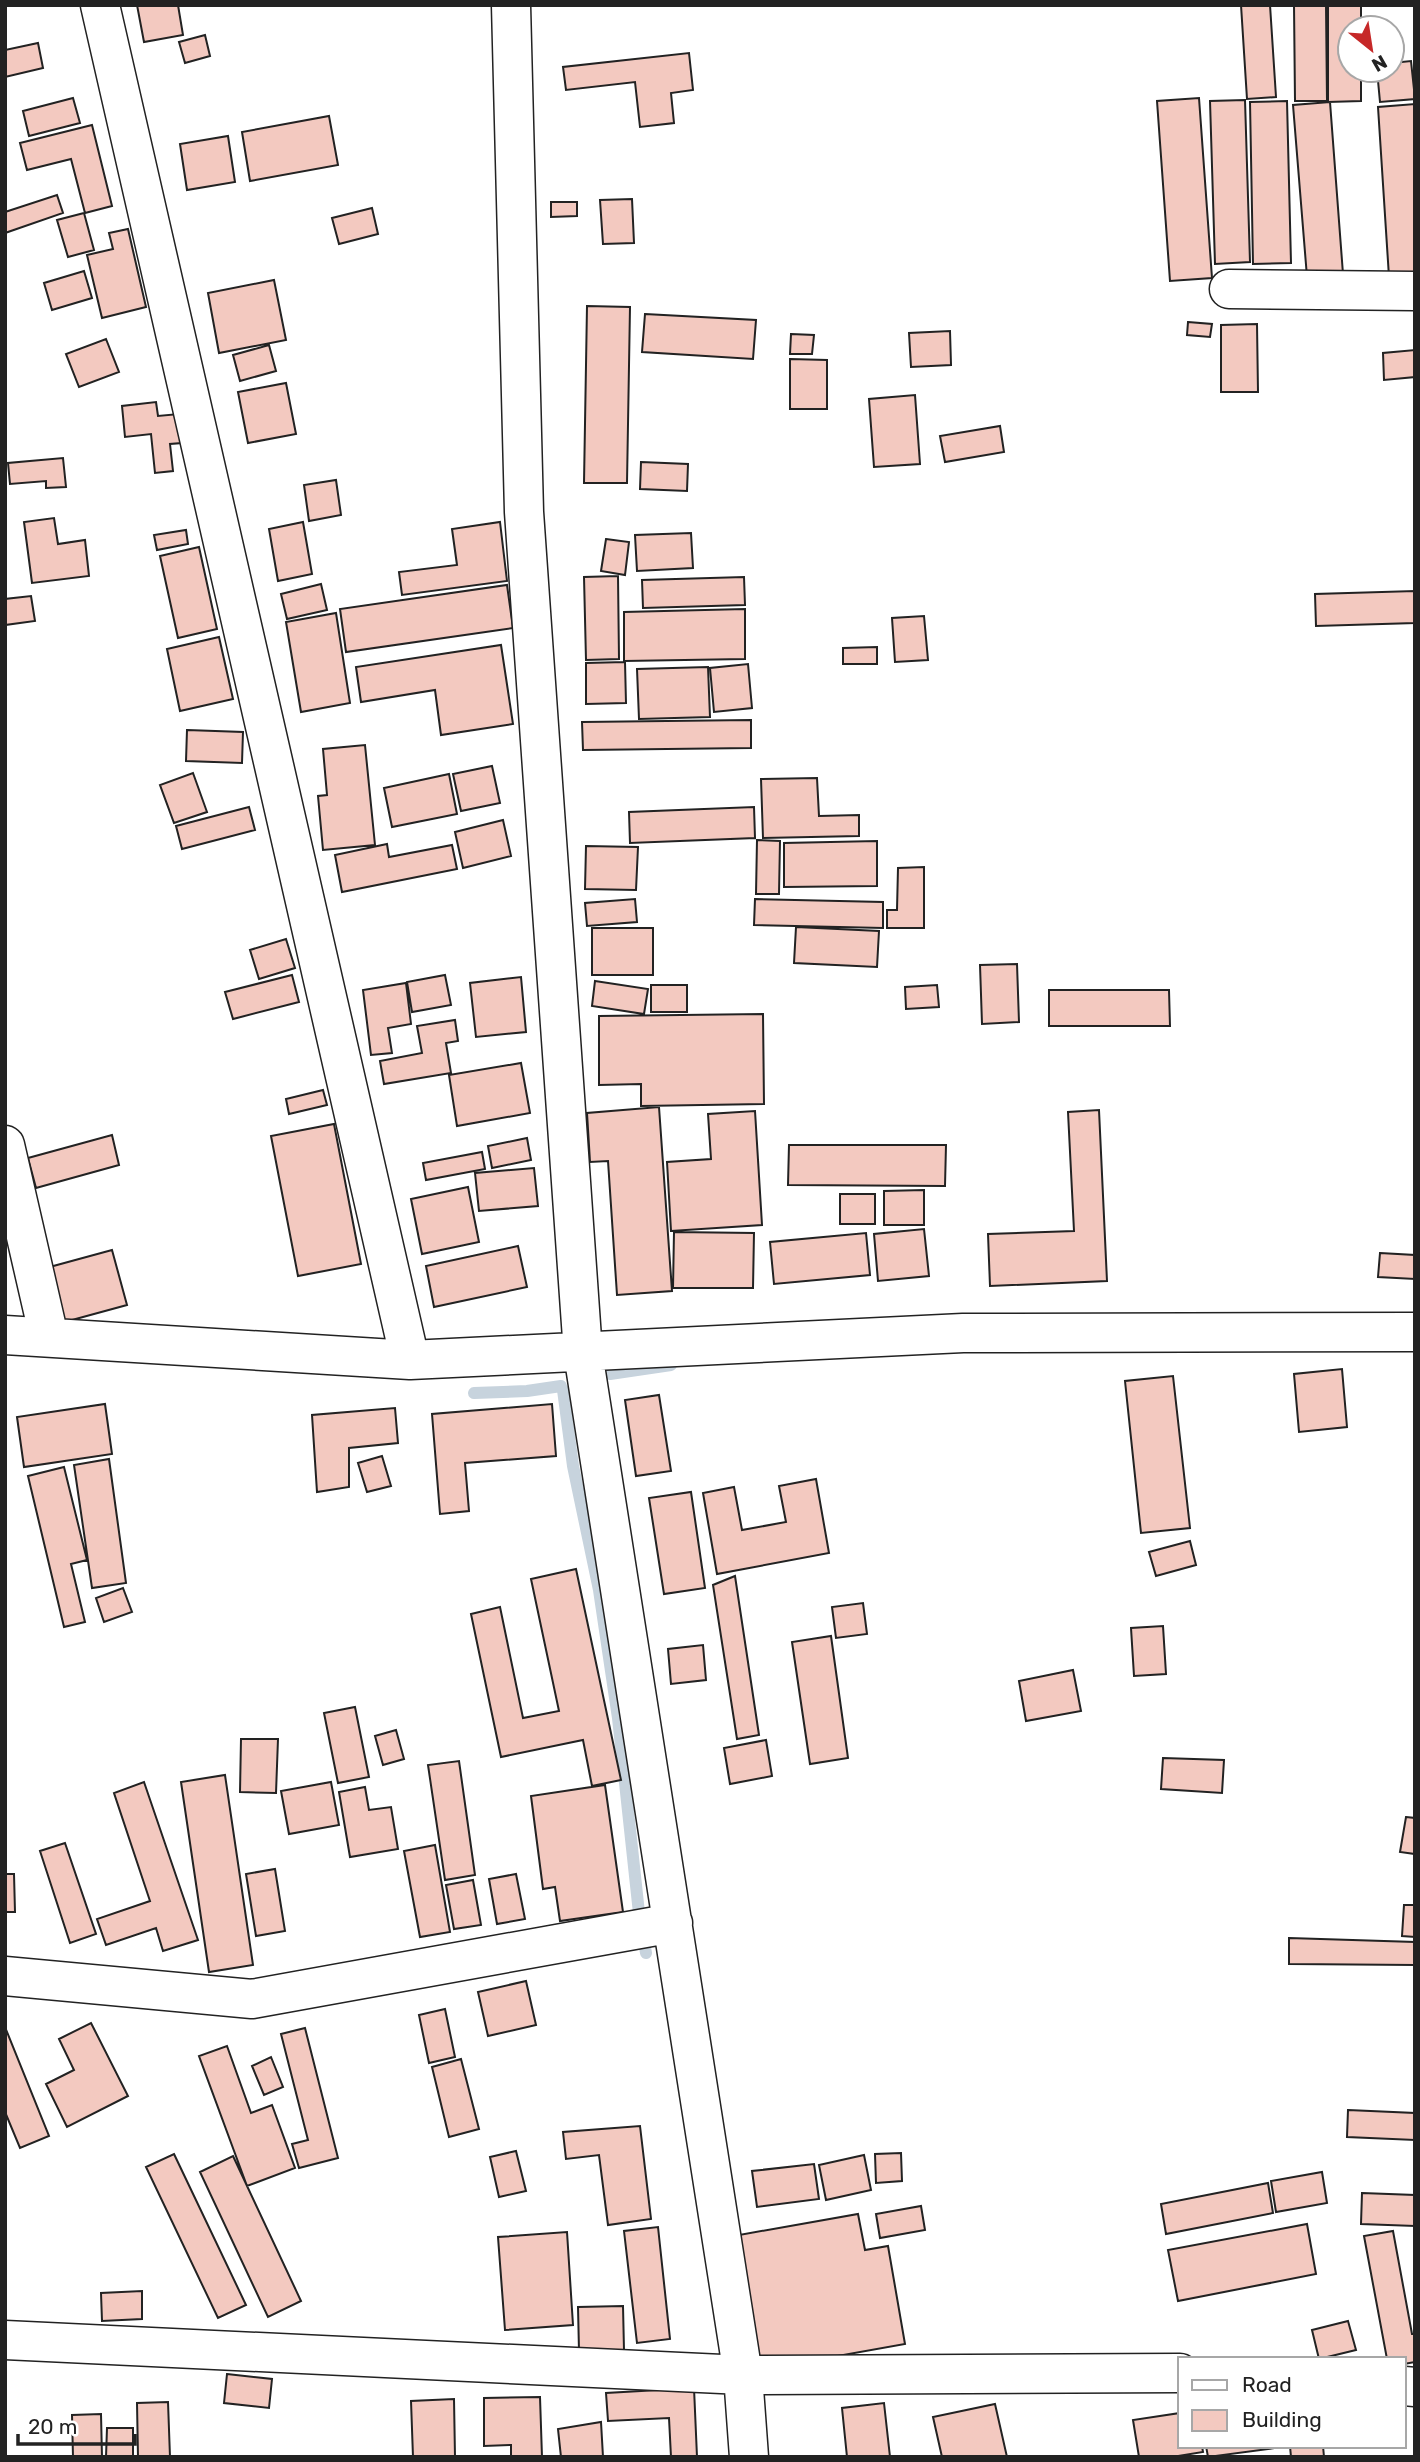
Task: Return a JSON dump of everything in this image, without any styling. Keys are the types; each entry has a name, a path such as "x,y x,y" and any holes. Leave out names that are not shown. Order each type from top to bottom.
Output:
{"street":[{"path":"100,5 410,1360"},
{"path":"511,5 524,512 583,1353 743,2375 748,2457"},
{"path":"1229,289 1415,291"},
{"path":"5,1146 49,1337"},
{"path":"5,1335 410,1360 963,1333 1415,1332"},
{"path":"5,1976 252,1999 673,1923"},
{"path":"5,2340 743,2375 1178,2373"}],"building":[{"path":"137,5 178,5 183,35 144,42"},
{"path":"1241,5 1270,5 1276,97 1247,99"},
{"path":"1294,5 1326,5 1327,101 1295,101"},
{"path":"1328,5 1361,5 1361,14 1336,14 1336,84 1361,84 1361,101 1328,102"},
{"path":"205,35 210,56 185,63 179,42"},
{"path":"38,43 43,68 5,77 5,50"},
{"path":"689,53 693,90 671,93 674,123 640,127 635,82 566,90 563,67"},
{"path":"1411,61 1415,99 1380,102 1378,84 1406,84 1406,62"},
{"path":"73,98 80,123 29,136 23,111"},
{"path":"1199,98 1212,278 1170,281 1157,101"},
{"path":"1245,100 1250,262 1215,264 1210,101"},
{"path":"1287,101 1291,263 1253,264 1250,102"},
{"path":"1330,102 1343,274 1307,277 1293,105"},
{"path":"1415,104 1415,276 1389,277 1378,107"},
{"path":"329,116 338,165 250,181 242,132"},
{"path":"92,125 112,206 85,213 71,159 27,170 20,143"},
{"path":"228,136 235,182 187,190 180,144"},
{"path":"57,195 63,213 5,233 5,212"},
{"path":"632,199 634,243 603,244 600,200"},
{"path":"551,202 577,202 577,216 551,217"},
{"path":"372,208 378,234 339,244 332,218"},
{"path":"84,213 94,250 68,257 57,220"},
{"path":"128,229 146,307 102,318 87,255 113,249 109,233"},
{"path":"84,271 92,298 52,310 44,283"},
{"path":"274,280 286,340 219,353 208,293"},
{"path":"587,306 630,307 627,483 584,483"},
{"path":"645,314 756,320 753,359 642,352"},
{"path":"1188,322 1212,324 1210,337 1187,335"},
{"path":"1257,324 1258,392 1221,392 1221,325"},
{"path":"950,331 951,365 911,367 909,333"},
{"path":"791,334 814,335 812,354 790,354"},
{"path":"106,339 119,372 79,387 66,354"},
{"path":"269,345 276,371 240,381 233,355"},
{"path":"1415,350 1415,377 1384,380 1383,353"},
{"path":"790,359 827,360 827,409 790,409"},
{"path":"286,383 296,434 248,443 238,392"},
{"path":"915,395 920,464 874,467 869,399"},
{"path":"156,402 158,416 179,414 182,443 170,444 173,471 155,473 151,434 125,437 122,406"},
{"path":"1000,426 1004,452 945,462 940,436"},
{"path":"63,458 66,487 46,488 46,481 10,484 8,463"},
{"path":"641,462 688,464 687,491 640,489"},
{"path":"336,480 341,515 309,521 304,485"},
{"path":"54,518 58,544 85,540 89,576 32,583 24,522"},
{"path":"303,522 312,574 278,581 269,529"},
{"path":"500,522 507,581 402,595 399,572 457,565 452,529"},
{"path":"186,530 188,544 157,550 154,535"},
{"path":"691,533 693,568 637,571 635,535"},
{"path":"606,539 629,542 625,575 601,571"},
{"path":"199,547 217,629 178,638 160,556"},
{"path":"618,576 619,659 586,660 584,577"},
{"path":"744,577 745,605 643,608 642,580"},
{"path":"321,584 327,610 287,619 281,594"},
{"path":"507,585 513,628 346,652 340,609"},
{"path":"1415,591 1415,623 1316,626 1315,594"},
{"path":"31,596 35,621 5,625 5,599"},
{"path":"745,609 745,659 624,661 624,612"},
{"path":"336,613 350,703 301,712 286,622"},
{"path":"924,616 928,660 895,662 892,618"},
{"path":"219,637 233,699 180,711 167,649"},
{"path":"501,645 513,724 441,735 435,690 361,702 356,667"},
{"path":"877,647 877,664 843,664 843,648"},
{"path":"625,662 626,703 586,704 586,663"},
{"path":"748,664 752,708 714,712 710,668"},
{"path":"708,667 710,717 639,719 637,669"},
{"path":"751,720 751,748 583,750 582,722"},
{"path":"187,730 243,732 242,763 186,761"},
{"path":"365,745 375,845 323,850 318,796 327,795 323,749"},
{"path":"492,766 500,803 461,811 453,774"},
{"path":"193,773 207,812 174,823 160,785"},
{"path":"449,774 457,814 392,827 384,788"},
{"path":"817,778 819,816 859,815 859,836 763,838 761,779"},
{"path":"249,807 255,830 182,849 176,826"},
{"path":"754,807 755,838 630,843 629,812"},
{"path":"503,820 511,856 463,868 455,832"},
{"path":"757,840 780,841 779,894 756,894"},
{"path":"877,841 877,886 784,887 784,843"},
{"path":"387,844 389,857 452,845 457,869 342,892 335,855"},
{"path":"586,846 638,847 636,890 585,889"},
{"path":"924,867 924,928 887,928 887,910 897,910 898,868"},
{"path":"635,899 637,922 587,926 585,903"},
{"path":"755,899 883,902 883,928 754,925"},
{"path":"796,927 879,931 877,967 794,963"},
{"path":"592,928 653,928 653,975 592,975"},
{"path":"286,939 295,968 259,979 250,950"},
{"path":"1017,964 1019,1022 982,1024 980,965"},
{"path":"292,975 299,1002 233,1019 225,992"},
{"path":"445,975 451,1005 412,1012 407,982"},
{"path":"521,977 526,1032 476,1037 470,983"},
{"path":"595,981 648,989 644,1014 592,1006"},
{"path":"406,983 411,1024 388,1028 392,1053 371,1055 363,990"},
{"path":"651,985 687,985 687,1012 651,1012"},
{"path":"937,985 939,1007 906,1009 905,987"},
{"path":"1049,990 1169,990 1170,1026 1049,1026"},
{"path":"763,1014 764,1104 641,1106 641,1084 599,1085 599,1016"},
{"path":"455,1020 458,1041 446,1043 451,1073 384,1084 380,1061 422,1053 417,1026"},
{"path":"521,1063 530,1113 457,1126 449,1075"},
{"path":"323,1090 327,1105 289,1114 286,1099"},
{"path":"659,1107 672,1291 617,1295 608,1161 590,1162 587,1113"},
{"path":"1099,1110 1107,1281 990,1286 988,1234 1074,1231 1068,1112"},
{"path":"755,1111 762,1225 671,1231 667,1162 711,1159 708,1114"},
{"path":"334,1124 361,1264 298,1276 271,1136"},
{"path":"112,1135 119,1165 36,1188 28,1158"},
{"path":"527,1138 531,1160 492,1168 488,1146"},
{"path":"789,1145 946,1145 945,1186 788,1185"},
{"path":"482,1152 485,1169 426,1180 423,1163"},
{"path":"534,1168 538,1206 479,1211 475,1173"},
{"path":"468,1187 479,1242 422,1254 411,1199"},
{"path":"924,1190 924,1225 884,1225 884,1191"},
{"path":"840,1194 875,1194 875,1224 840,1224"},
{"path":"924,1229 929,1276 878,1281 874,1234"},
{"path":"674,1232 754,1233 753,1288 673,1288"},
{"path":"866,1233 870,1275 774,1284 770,1242"},
{"path":"518,1246 527,1287 434,1307 426,1266"},
{"path":"112,1250 127,1305 61,1323 46,1268"},
{"path":"1380,1253 1415,1255 1415,1279 1378,1277"},
{"path":"1342,1369 1347,1427 1299,1432 1294,1374"},
{"path":"1173,1376 1190,1528 1141,1533 1125,1381"},
{"path":"659,1395 671,1471 636,1476 625,1400"},
{"path":"105,1404 112,1454 24,1467 17,1417"},
{"path":"552,1404 556,1456 465,1463 469,1511 440,1514 432,1414"},
{"path":"395,1408 398,1443 349,1448 349,1487 317,1492 312,1415"},
{"path":"382,1456 391,1486 367,1492 358,1463"},
{"path":"109,1459 126,1583 92,1588 74,1465"},
{"path":"64,1467 87,1560 71,1564 85,1622 64,1627 28,1476"},
{"path":"816,1479 829,1553 717,1574 703,1493 734,1487 742,1530 786,1522 779,1486"},
{"path":"691,1492 705,1588 664,1594 649,1498"},
{"path":"1190,1541 1196,1565 1156,1576 1149,1552"},
{"path":"576,1569 621,1780 592,1786 583,1740 501,1757 471,1614 500,1607 523,1718 559,1711 531,1579"},
{"path":"735,1576 759,1735 737,1739 713,1585"},
{"path":"123,1588 132,1612 104,1622 96,1598"},
{"path":"863,1603 867,1634 836,1638 832,1607"},
{"path":"1163,1626 1166,1674 1134,1676 1131,1628"},
{"path":"831,1636 848,1758 810,1764 792,1642"},
{"path":"703,1645 706,1680 671,1684 668,1649"},
{"path":"1073,1670 1081,1711 1026,1721 1019,1681"},
{"path":"355,1707 369,1777 338,1783 324,1713"},
{"path":"396,1730 404,1759 383,1765 375,1736"},
{"path":"241,1739 278,1739 276,1793 240,1792"},
{"path":"766,1740 772,1776 730,1784 724,1748"},
{"path":"1163,1758 1224,1760 1222,1793 1161,1789"},
{"path":"459,1761 475,1875 445,1880 428,1765"},
{"path":"225,1775 253,1965 209,1972 181,1782"},
{"path":"144,1782 198,1940 163,1951 156,1928 106,1945 97,1919 150,1901 114,1793"},
{"path":"331,1782 339,1825 289,1834 281,1791"},
{"path":"605,1785 623,1912 560,1921 555,1887 543,1889 531,1796"},
{"path":"365,1787 369,1810 391,1807 398,1849 350,1857 339,1792"},
{"path":"1406,1817 1415,1818 1415,1854 1400,1852"},
{"path":"65,1843 96,1934 70,1943 40,1851"},
{"path":"435,1845 450,1932 420,1937 404,1851"},
{"path":"275,1869 285,1931 256,1936 246,1874"},
{"path":"5,1874 14,1874 15,1912 5,1912"},
{"path":"516,1874 525,1919 497,1924 489,1879"},
{"path":"473,1880 481,1925 454,1929 446,1885"},
{"path":"1404,1905 1415,1905 1415,1937 1402,1936"},
{"path":"1289,1938 1415,1942 1415,1965 1289,1964"},
{"path":"526,1981 536,2025 488,2036 478,1992"},
{"path":"445,2009 455,2057 429,2063 419,2015"},
{"path":"91,2023 128,2096 67,2127 46,2084 74,2070 59,2039"},
{"path":"5,2027 49,2136 20,2148 5,2112"},
{"path":"305,2028 338,2158 299,2168 292,2144 308,2140 281,2034"},
{"path":"227,2046 251,2113 272,2105 295,2168 247,2186 199,2056"},
{"path":"271,2057 283,2087 264,2095 252,2066"},
{"path":"461,2059 479,2129 449,2137 432,2067"},
{"path":"1348,2110 1415,2113 1415,2140 1347,2137"},
{"path":"640,2126 651,2219 608,2225 599,2155 566,2159 563,2132"},
{"path":"516,2151 526,2191 499,2197 490,2157"},
{"path":"901,2153 902,2181 876,2183 875,2154"},
{"path":"174,2154 246,2305 218,2318 146,2167"},
{"path":"864,2155 871,2190 826,2200 819,2165"},
{"path":"233,2156 301,2301 268,2317 200,2172"},
{"path":"814,2164 819,2199 757,2207 752,2171"},
{"path":"1322,2172 1327,2203 1276,2212 1271,2181"},
{"path":"1268,2183 1273,2213 1166,2234 1161,2204"},
{"path":"1362,2193 1415,2195 1415,2226 1361,2224"},
{"path":"921,2206 925,2230 880,2238 876,2214"},
{"path":"858,2214 865,2250 888,2246 905,2344 759,2370 739,2235"},
{"path":"1307,2224 1316,2274 1178,2301 1168,2250"},
{"path":"658,2227 670,2339 637,2343 624,2231"},
{"path":"1393,2231 1412,2334 1415,2334 1415,2362 1406,2364 1406,2357 1387,2357 1364,2236"},
{"path":"567,2232 573,2325 505,2330 498,2237"},
{"path":"142,2291 142,2319 102,2321 101,2293"},
{"path":"623,2306 624,2350 579,2351 578,2307"},
{"path":"1348,2321 1356,2350 1319,2357 1312,2330"},
{"path":"227,2374 272,2379 269,2408 224,2403"},
{"path":"694,2388 697,2457 671,2457 669,2418 608,2421 606,2393"},
{"path":"540,2397 542,2457 511,2457 511,2445 484,2446 484,2398"},
{"path":"454,2399 455,2457 413,2457 411,2401"},
{"path":"168,2402 170,2457 138,2457 137,2403"},
{"path":"884,2403 890,2457 847,2457 842,2408"},
{"path":"995,2404 1007,2457 942,2457 933,2417"},
{"path":"1178,2413 1178,2448 1202,2448 1203,2452 1172,2457 1139,2457 1133,2420"},
{"path":"101,2414 102,2457 73,2457 72,2415"},
{"path":"601,2422 603,2457 561,2457 558,2429"},
{"path":"107,2428 133,2428 133,2457 106,2457"},
{"path":"1206,2448 1275,2448 1208,2457"},
{"path":"1290,2448 1323,2448 1324,2457 1291,2457"}],"waterway":[{"path":"610,1374 671,1365"},
{"path":"474,1393 527,1391 561,1386"},
{"path":"563,1390 573,1466 599,1590 618,1718 639,1913 646,1953"}]}
